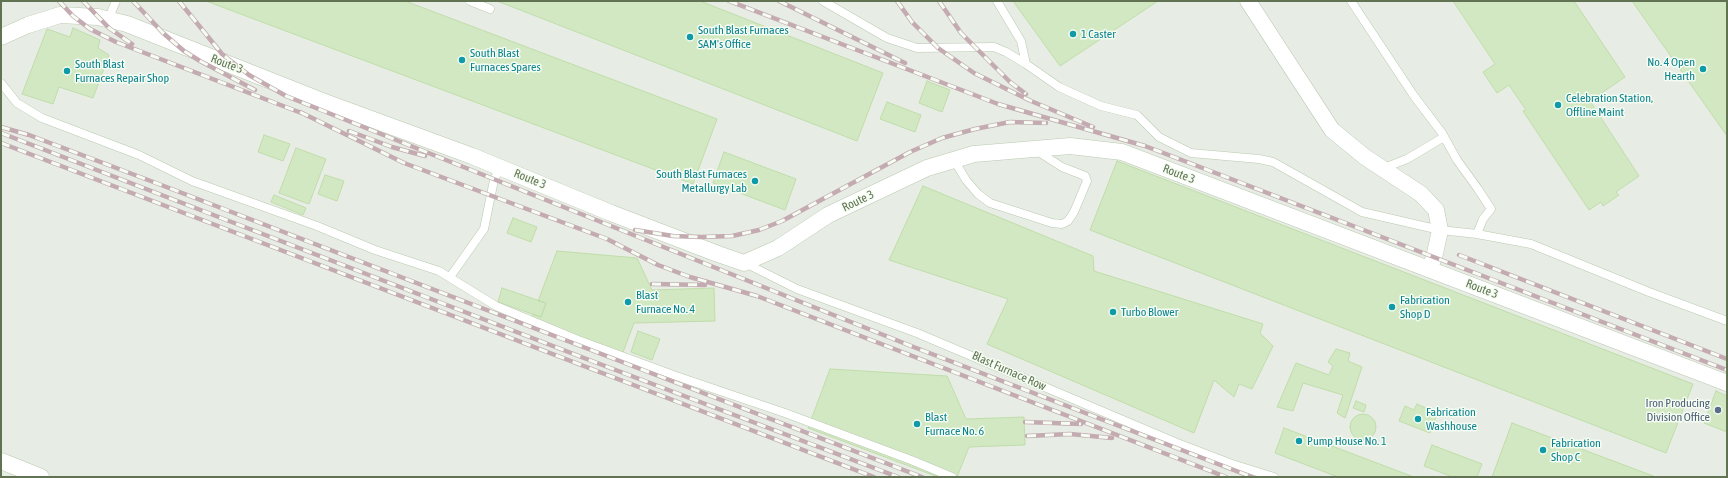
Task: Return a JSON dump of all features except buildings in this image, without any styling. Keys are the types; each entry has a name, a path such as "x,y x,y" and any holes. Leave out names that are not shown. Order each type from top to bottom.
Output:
{"street":[{"path":"1248,1 1332,130 1365,157 1384,168 1421,194 1436,210 1440,230 1434,258 1429,268"},
{"name":"Route 3","path":"1,37 28,25 60,15 98,17 127,24 216,60 500,167 611,213 744,263 778,248 828,216 926,168 974,154 1032,148 1070,146 1122,152 1727,383"},
{"path":"1,460 41,477"}],"lane":[{"path":"108,20 116,1"},
{"path":"470,1 490,9"},
{"path":"823,1 887,38 917,48 994,47 1006,52 1026,64 1058,87 1101,106 1138,115 1158,137 1191,153 1259,159 1273,162 1362,212 1440,230 1478,234 1531,244 1634,286 1727,321"},
{"path":"997,1 1021,41 1026,64"},
{"path":"1351,1 1414,96 1444,137 1457,160 1491,209 1483,219 1478,234"},
{"path":"1,83 17,103 42,118 139,155 192,181 310,224 375,250 439,271 450,276 496,306 565,334 676,376 785,413 911,460 952,477"},
{"path":"1384,168 1407,159 1444,137"},
{"path":"954,160 974,190 990,203 1052,223 1062,224 1068,221 1074,212 1087,181 1085,176 1062,167 1032,148"},
{"path":"450,276 484,229 494,180 500,167"},
{"name":"Blast Furnace Row","path":"744,263 796,289 917,333 1177,443 1232,464 1274,477"}],"shaded area":[{"path":"1,1 1727,1 1727,477 1,477"}],"railway":[{"path":"59,1 73,16 90,29 116,42 304,114"},
{"path":"83,1 109,28 132,44"},
{"path":"133,1 163,33 184,51 255,90"},
{"path":"179,1 222,54 249,75 286,96 911,346 1252,477"},
{"path":"729,1 998,104 1145,146 1727,370"},
{"path":"779,1 905,63"},
{"path":"897,1 912,22 938,48 974,73 1031,101 1093,127"},
{"path":"939,1 961,33 1010,82 1026,94"},
{"path":"300,112 404,163 607,239 658,265 690,277 757,296 1226,477"},
{"path":"635,230 673,236 701,237 732,236 759,230 782,221 910,152 942,138 975,129 1010,122 1046,123"},
{"path":"1,127 29,135 156,183 922,477"},
{"path":"349,131 392,147 425,156"},
{"path":"1,133 584,358 898,477"},
{"path":"1,143 874,477"},
{"path":"1459,255 1727,359"},
{"path":"652,284 705,285"},
{"path":"1025,422 1081,424"},
{"path":"1027,436 1070,434 1112,438"}],"place":[{"name":"1 Caster","path":"1073,34"},
{"name":"South Blast Furnaces SAM's Office","path":"690,37"},
{"name":"South Blast Furnaces Spares","path":"462,60"},
{"name":"No. 4 Open Hearth","path":"1703,69"},
{"name":"South Blast Furnaces Repair Shop","path":"67,71"},
{"name":"Celebration Station, Offline Maint","path":"1558,105"},
{"name":"South Blast Furnaces Metallurgy Lab","path":"755,181"},
{"name":"Blast Furnace No. 4","path":"628,302"},
{"name":"Fabrication Shop D","path":"1392,307"},
{"name":"Turbo Blower","path":"1113,312"},
{"name":"Iron Producing Division Office","path":"1718,410"},
{"name":"Fabrication Washhouse","path":"1418,419"},
{"name":"Blast Furnace No. 6","path":"917,424"},
{"name":"Pump House No. 1","path":"1299,441"},
{"name":"Fabrication Shop C","path":"1543,450"}]}
